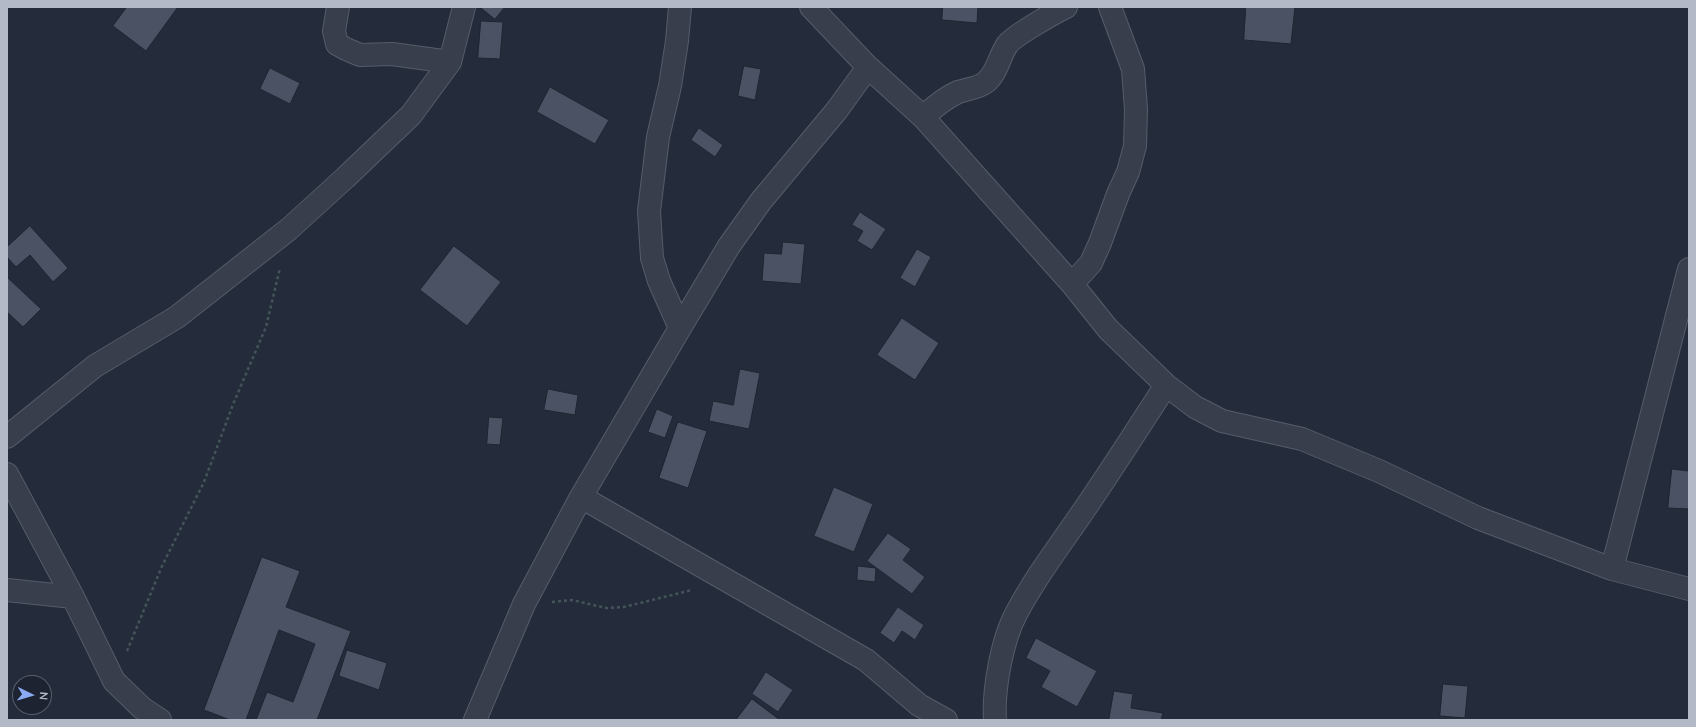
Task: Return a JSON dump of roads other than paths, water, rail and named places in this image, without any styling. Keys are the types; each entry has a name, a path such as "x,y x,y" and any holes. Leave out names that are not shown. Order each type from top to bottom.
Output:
{"street":[{"path":"338,7 334,31 337,44 346,49 360,55 392,54 450,62"},
{"path":"7,437 95,366 177,317 289,229 345,178 411,115 450,62 464,7"},
{"path":"680,7 677,41 670,86 658,137 650,211 652,258 659,281 680,328"},
{"path":"811,7 868,67 923,116 1072,284 1108,329 1166,386 1195,407 1222,420 1302,439 1379,471 1478,518 1612,570 1689,589"},
{"path":"923,116 940,102 958,92 986,83 994,73 999,59 1008,43 1066,7"},
{"path":"1072,284 1091,263 1128,172 1135,146 1136,108 1133,69 1110,7"},
{"path":"475,720 524,604 581,497 729,246 761,202 837,110 868,67"},
{"path":"1612,570 1689,269"},
{"path":"994,720 994,706 1000,659 1015,615 1043,569 1166,386"},
{"path":"7,474 73,597 114,681 140,714 160,720"},
{"path":"581,497 866,660 920,705 946,720"},
{"path":"7,590 73,597"}]}
